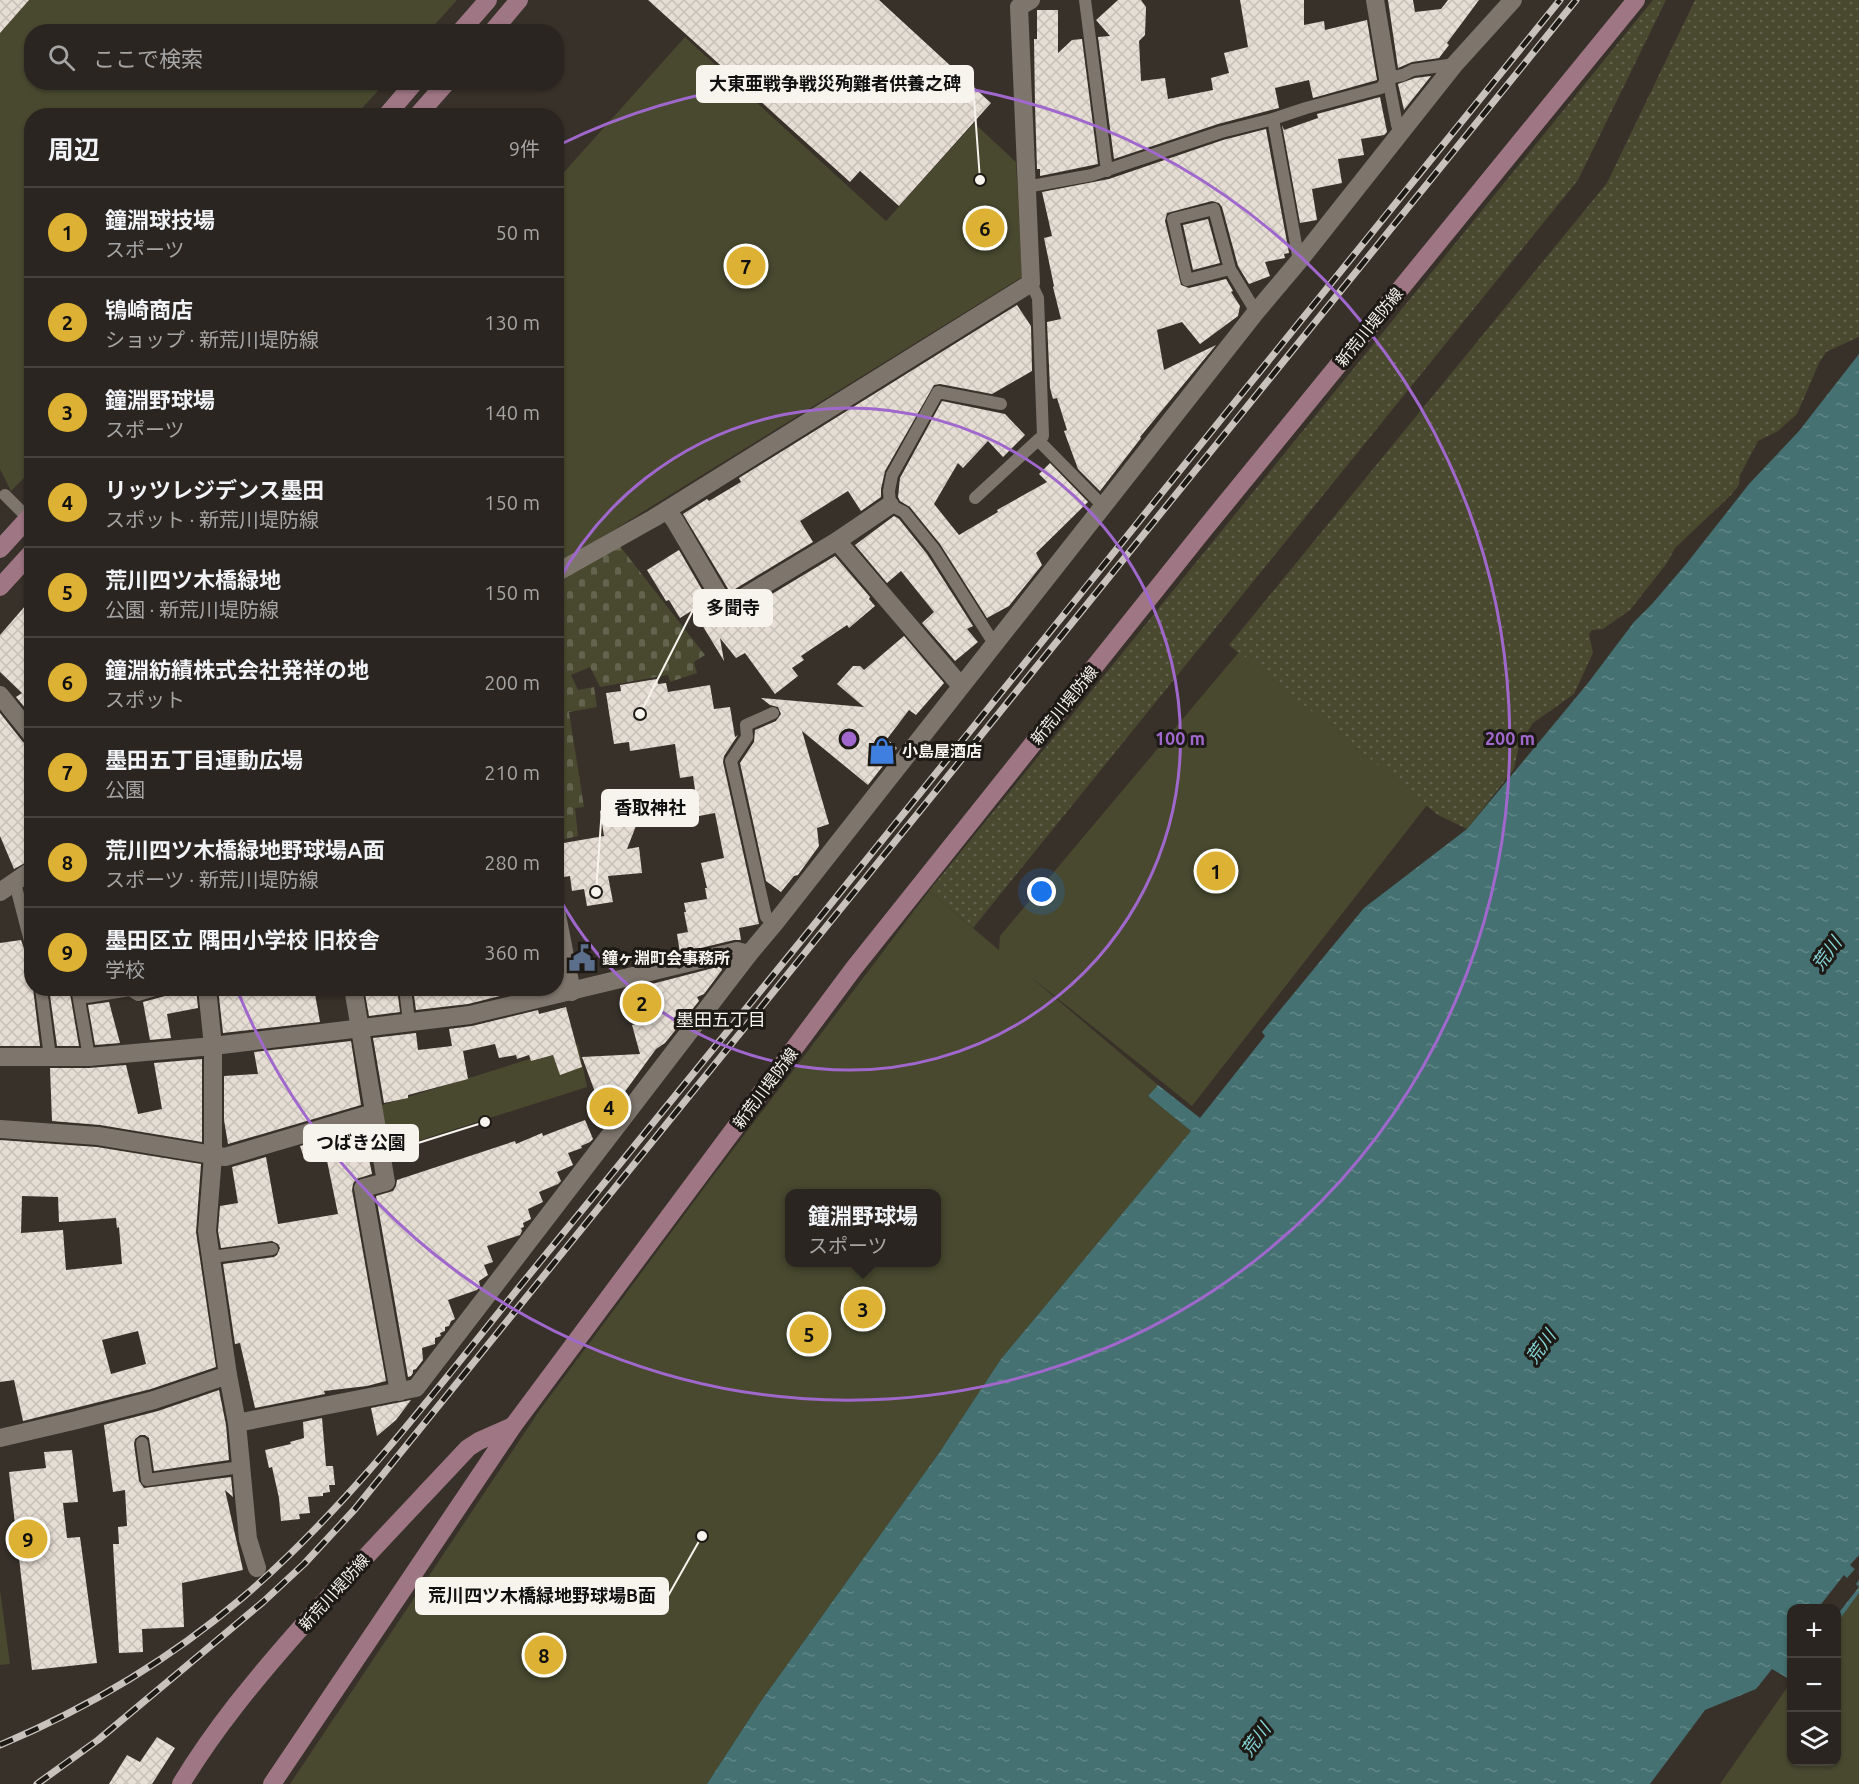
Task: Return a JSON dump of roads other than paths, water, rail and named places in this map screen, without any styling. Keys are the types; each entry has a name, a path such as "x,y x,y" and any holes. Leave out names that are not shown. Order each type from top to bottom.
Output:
{"main road":[{"path":"467,24 488,0"},
{"path":"499,24 519,0"},
{"name":"新荒川堤防線","path":"272,1784 513,1426 854,968 1202,532 1636,0"},
{"path":"393,108 408,90"},
{"path":"424,108 440,90"},
{"path":"0,549 7,538 24,522"},
{"path":"0,587 24,561"},
{"name":"新荒川堤防線","path":"181,1784 212,1735 242,1696 358,1563 468,1448 513,1426"}],"street":[{"path":"564,568 667,510 1031,282 1019,7 1031,0"},
{"path":"1375,0 1388,78"},
{"path":"237,1423 416,1388 749,954 1256,312 1455,64 1513,0"},
{"path":"667,510 726,608 837,541 890,505"},
{"path":"837,541 961,686"},
{"path":"0,695 24,725"},
{"path":"8,887 24,876"},
{"path":"564,951 572,992"},
{"path":"564,994 737,951 749,954"},
{"path":"208,996 213,1046 213,1156 207,1231 237,1423 248,1539 257,1568"},
{"path":"354,996 386,1182 363,1188 399,1392"},
{"path":"0,1057 88,1057 213,1046 470,1016 555,996"},
{"path":"0,1129 98,1136 225,1157 374,1113"},
{"path":"0,1438 154,1400 228,1375"}],"lane":[{"path":"1085,0 1107,171"},
{"path":"1026,186 1107,171 1221,132 1381,87 1388,78 1413,70 1455,64"},
{"path":"1388,78 1398,125 1402,131"},
{"path":"1274,118 1299,261"},
{"path":"1230,269 1186,280 1173,219 1214,209 1230,269 1256,312"},
{"path":"975,498 1043,436 1038,298 1031,282"},
{"path":"995,645 934,549 904,512 890,505 889,491 892,475 938,392 1001,404"},
{"path":"1038,441 1104,507"},
{"path":"2,493 24,511"},
{"path":"773,713 746,725 747,737 731,761 766,917 775,923"},
{"path":"8,887 24,928"},
{"path":"42,996 50,1057"},
{"path":"78,996 88,1057"},
{"path":"406,996 409,1022"},
{"path":"212,1257 272,1249"},
{"path":"142,1443 147,1480 241,1467"}],"water":[{"name":"荒川","path":"1859,354 1859,1555 1850,1565 1859,1573 1859,1593 1841,1618 1841,1604 1787,1604 1787,1678 1772,1669 1756,1689 1705,1710 1650,1784 707,1784 759,1704 939,1453 1001,1359 1191,1131 1148,1096 1158,1085 1200,1118 1265,1036 1262,1032 1364,908 1467,829 1588,683 1634,622 1687,563 1749,484 1799,431"}],"railway":[{"path":"0,1745 96,1699 186,1642 242,1598 281,1563 355,1486 425,1404 774,975 1560,0"},
{"path":"37,1784 98,1740 263,1602 304,1564 355,1509 1576,0"}],"place":[{"name":"大東亜戦争戦災殉難者供養之碑","path":"980,180"},
{"name":"鐘淵紡績株式会社発祥の地","path":"985,228"},
{"name":"墨田五丁目運動広場","path":"746,266"},
{"name":"多聞寺","path":"640,714"},
{"name":"小島屋酒店","path":"882,751"},
{"name":"鐘淵球技場","path":"1216,871"},
{"name":"香取神社","path":"596,892"},
{"name":"鐘ヶ淵町会事務所","path":"582,958"},
{"name":"鴇崎商店","path":"642,1003"},
{"name":"リッツレジデンス墨田","path":"609,1107"},
{"name":"つばき公園","path":"485,1122"},
{"name":"鐘淵野球場","path":"863,1309"},
{"name":"荒川四ツ木橋緑地","path":"809,1334"},
{"name":"荒川四ツ木橋緑地野球場B面","path":"702,1536"},
{"name":"墨田区立 隅田小学校 旧校舎","path":"28,1539"},
{"name":"荒川四ツ木橋緑地野球場A面","path":"544,1655"}],"district":[{"name":"墨田五丁目","path":"721,1020"}]}
